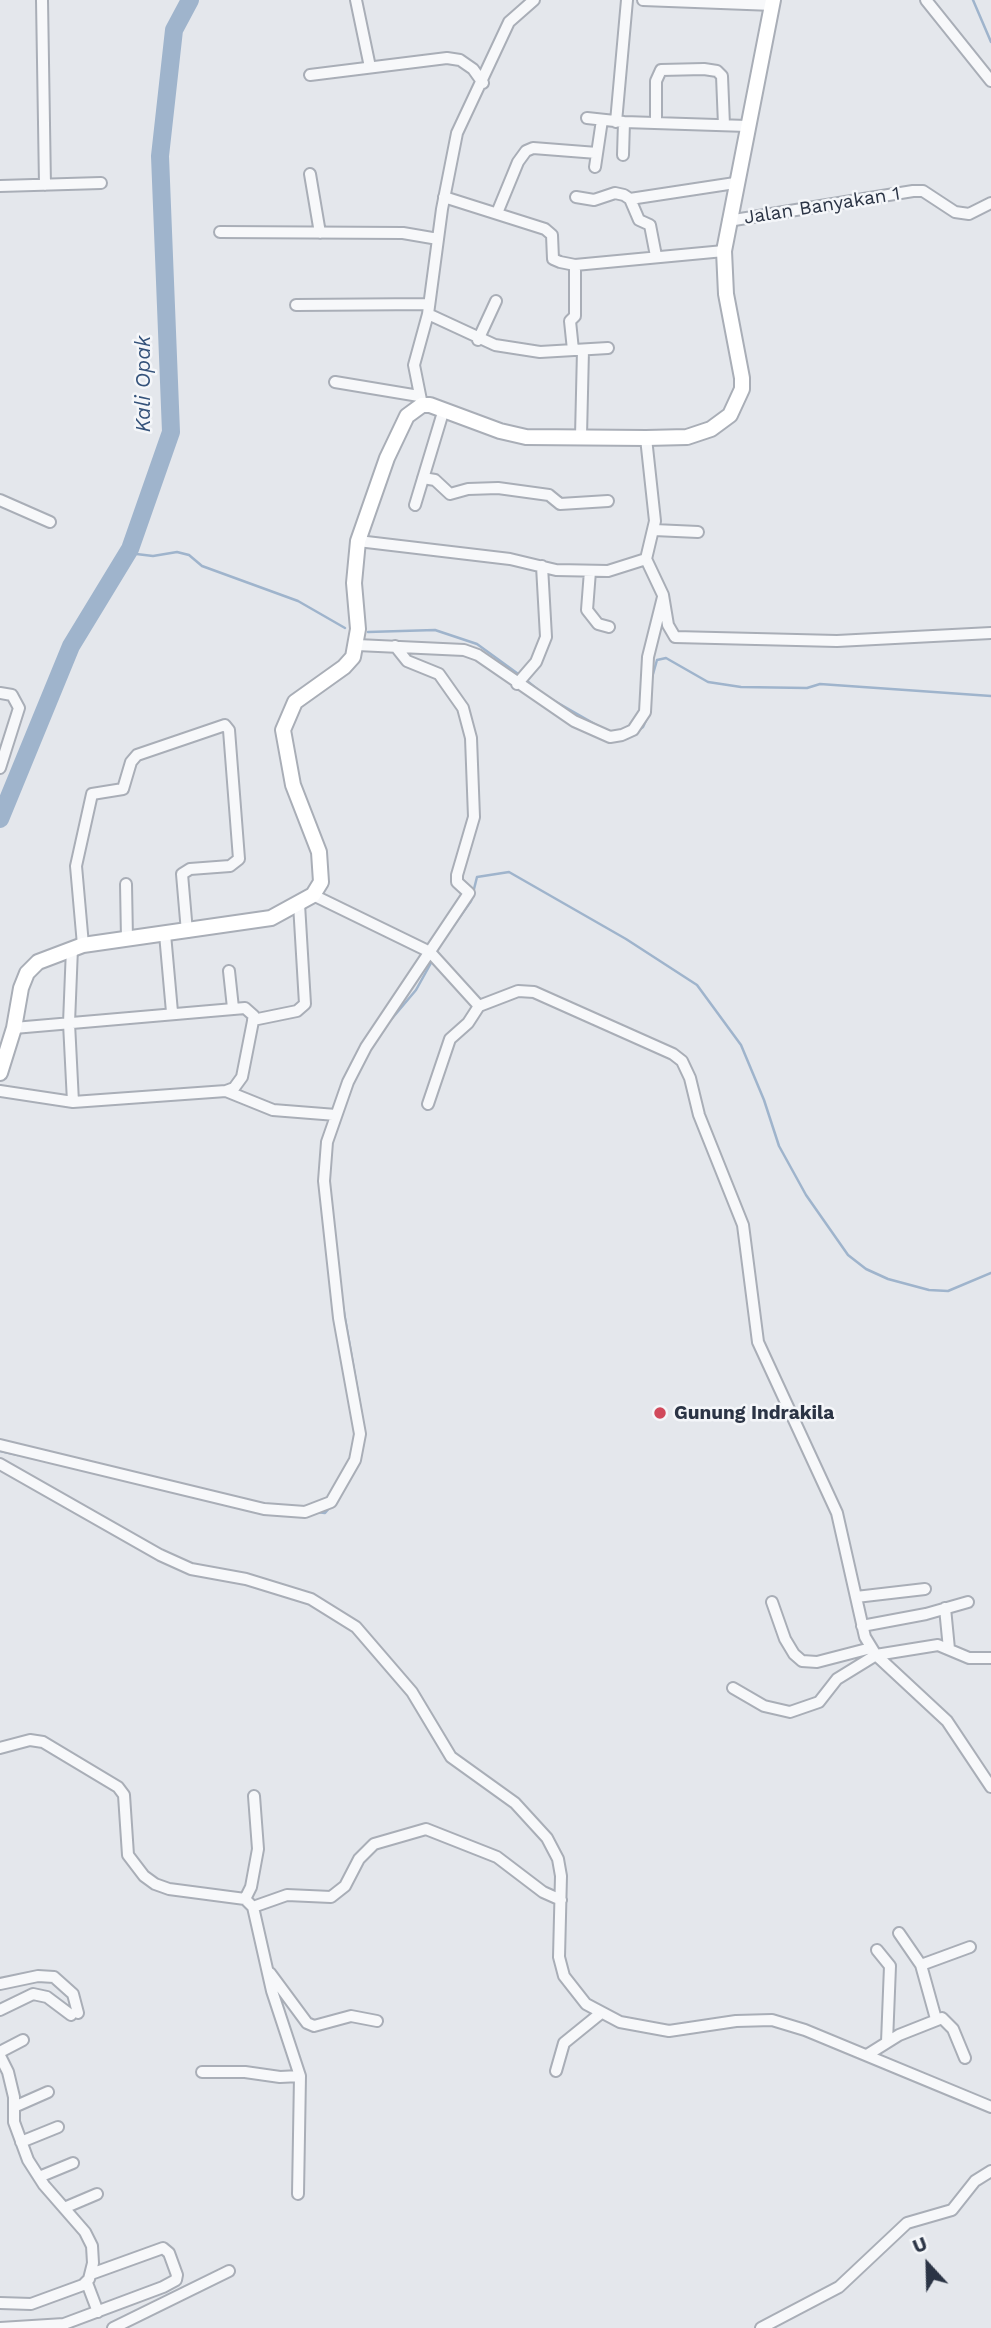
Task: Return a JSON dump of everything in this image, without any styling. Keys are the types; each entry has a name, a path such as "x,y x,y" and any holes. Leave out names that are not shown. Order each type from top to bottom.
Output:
{"main road":[{"path":"0,1073 14,1028 21,988 27,973 38,962 77,947 271,918 313,895 321,882 323,870 293,785 283,730 295,702 344,667 353,657 357,645 354,583 358,541 399,429 421,401 509,434 687,437 711,429 730,415 739,398 742,378 726,294 724,251 735,183 773,3"}],"street":[{"path":"42,0 45,185"},
{"path":"356,0 370,67"},
{"path":"335,382 421,401 414,365 429,309 444,197 457,133 483,83 509,22 534,0"},
{"path":"623,155 620,122 626,0"},
{"path":"643,0 773,3"},
{"path":"926,0 991,81"},
{"path":"310,75 447,58 460,60 473,69 483,83"},
{"path":"656,123 656,81 661,70 704,69 717,71 722,76 724,125"},
{"path":"587,118 620,122 747,126"},
{"path":"595,167 601,120"},
{"path":"497,214 517,162 526,151 533,148 597,153"},
{"path":"310,174 320,233"},
{"path":"0,186 101,183"},
{"path":"576,197 594,200 615,193 629,199 735,183"},
{"name":"Jalan Banyakan 1","path":"728,221 913,191 923,191 956,212 969,214 991,203"},
{"path":"444,197 549,231 553,259 575,265 724,251"},
{"path":"629,199 639,220 650,225 656,256"},
{"path":"220,232 403,233 438,239"},
{"path":"575,265 575,316 570,321 578,350 581,436"},
{"path":"478,340 496,301"},
{"path":"296,305 429,309 478,340 540,352 608,348"},
{"path":"415,505 444,409"},
{"path":"646,438 654,530 647,543 646,559 663,595 670,631 681,639 837,641 991,634"},
{"path":"423,478 435,480 450,494 468,489 498,488 550,495 560,504 608,501"},
{"path":"0,500 50,522"},
{"path":"654,530 698,532"},
{"path":"358,541 510,559 556,570 612,570 646,559"},
{"path":"522,679 536,662 546,637 542,566"},
{"path":"590,570 587,610 598,624 609,626"},
{"path":"357,645 464,650 478,655 522,679 599,733 610,737 634,730 645,712 648,657 663,595"},
{"path":"0,1445 264,1509 304,1512 331,1502 360,1443 339,1318 324,1181 327,1142 348,1082 366,1047 469,893 457,882 474,817 471,738 463,708 439,674 407,661 395,646"},
{"path":"0,693 12,695 19,708 0,768"},
{"path":"73,1102 69,1023 77,947 76,866 92,794 123,789 131,762 137,755 225,725 229,730 239,859 230,866 190,869 182,874 187,932"},
{"path":"126,884 127,939"},
{"path":"313,895 430,952 479,1006"},
{"path":"253,1020 297,1011 305,1004 299,904"},
{"path":"165,934 172,1012"},
{"path":"229,971 233,1008"},
{"path":"428,1104 450,1039 468,1023 479,1006 518,991 534,992 673,1054 682,1061 690,1079 699,1115 743,1225 758,1342 837,1513 862,1626 874,1652 942,1715 990,1783"},
{"path":"14,1028 172,1012 249,1009 253,1020 242,1077 239,1083 226,1091"},
{"path":"0,1091 73,1102 226,1091 273,1110 336,1115"},
{"path":"0,1464 160,1555 191,1569 246,1579 311,1599 356,1628 412,1692 451,1757 515,1803 547,1838 558,1859 561,1900 559,1957 564,1976 586,2004 600,2013 636,2027 668,2031 736,2021 772,2020 805,2029 991,2107"},
{"path":"856,1597 925,1589"},
{"path":"772,1602 785,1639 802,1661 817,1662 929,1646 949,1648 969,1658 991,1658"},
{"path":"862,1626 968,1602"},
{"path":"945,1608 949,1648"},
{"path":"733,1688 773,1710 803,1709 820,1702 837,1679 874,1652"},
{"path":"0,1748 30,1740 43,1742 118,1787 124,1795 128,1855 144,1876 169,1889 249,1903 287,1895 331,1897 345,1886 359,1859 374,1844 426,1829 498,1857 543,1892 561,1900"},
{"path":"254,1796 258,1849 249,1903 300,2076 298,2194"},
{"path":"899,1933 921,1965 936,2018"},
{"path":"921,1965 970,1947"},
{"path":"877,1950 890,1966 887,2042"},
{"path":"268,1971 307,2023 314,2026 351,2016 377,2021"},
{"path":"0,1984 38,1976 54,1977 73,1994 75,2014 47,1997 33,1994 0,2010"},
{"path":"556,2071 564,2043 600,2013"},
{"path":"867,2055 936,2018 948,2022 965,2058"},
{"path":"23,2040 0,2054 8,2072 14,2122 38,2177 89,2239 93,2255 89,2278 98,2312"},
{"path":"202,2072 245,2071 280,2077 300,2076"},
{"path":"14,2107 48,2092"},
{"path":"21,2142 58,2127"},
{"path":"38,2177 73,2163"},
{"path":"761,2328 839,2287 907,2223 952,2210 975,2181 991,2171"},
{"path":"64,2208 97,2194"},
{"path":"0,2303 31,2304 163,2248 169,2253 177,2275 176,2280 163,2287 64,2324 0,2328"},
{"path":"113,2328 229,2270"}],"waterway":[{"name":"Kali Opak","path":"0,819 71,646 130,549 171,432 160,156 174,30 190,0"},
{"path":"973,0 991,42"},
{"path":"128,553 153,556 177,552 189,555 202,566 298,601 345,628"},
{"path":"368,632 435,630 477,644 521,676"},
{"path":"651,681 657,660 666,658 708,682 741,687 807,688 820,684 991,696"},
{"path":"526,680 537,689"},
{"path":"551,699 600,727"},
{"path":"628,738 643,727 647,718"},
{"path":"454,925 471,901 477,877 509,872 626,939 697,985 741,1045 764,1100 779,1146 806,1195 848,1255 866,1269 888,1279 929,1290 948,1291 991,1273"},
{"path":"389,1022 416,990 431,963"},
{"path":"342,1301 363,1422"},
{"path":"360,1459 363,1446"},
{"path":"0,1451 18,1455"},
{"path":"340,1496 352,1475"},
{"path":"316,1512 325,1513 331,1506"}],"place":[{"name":"Gunung Indrakila","path":"660,1413"}]}
